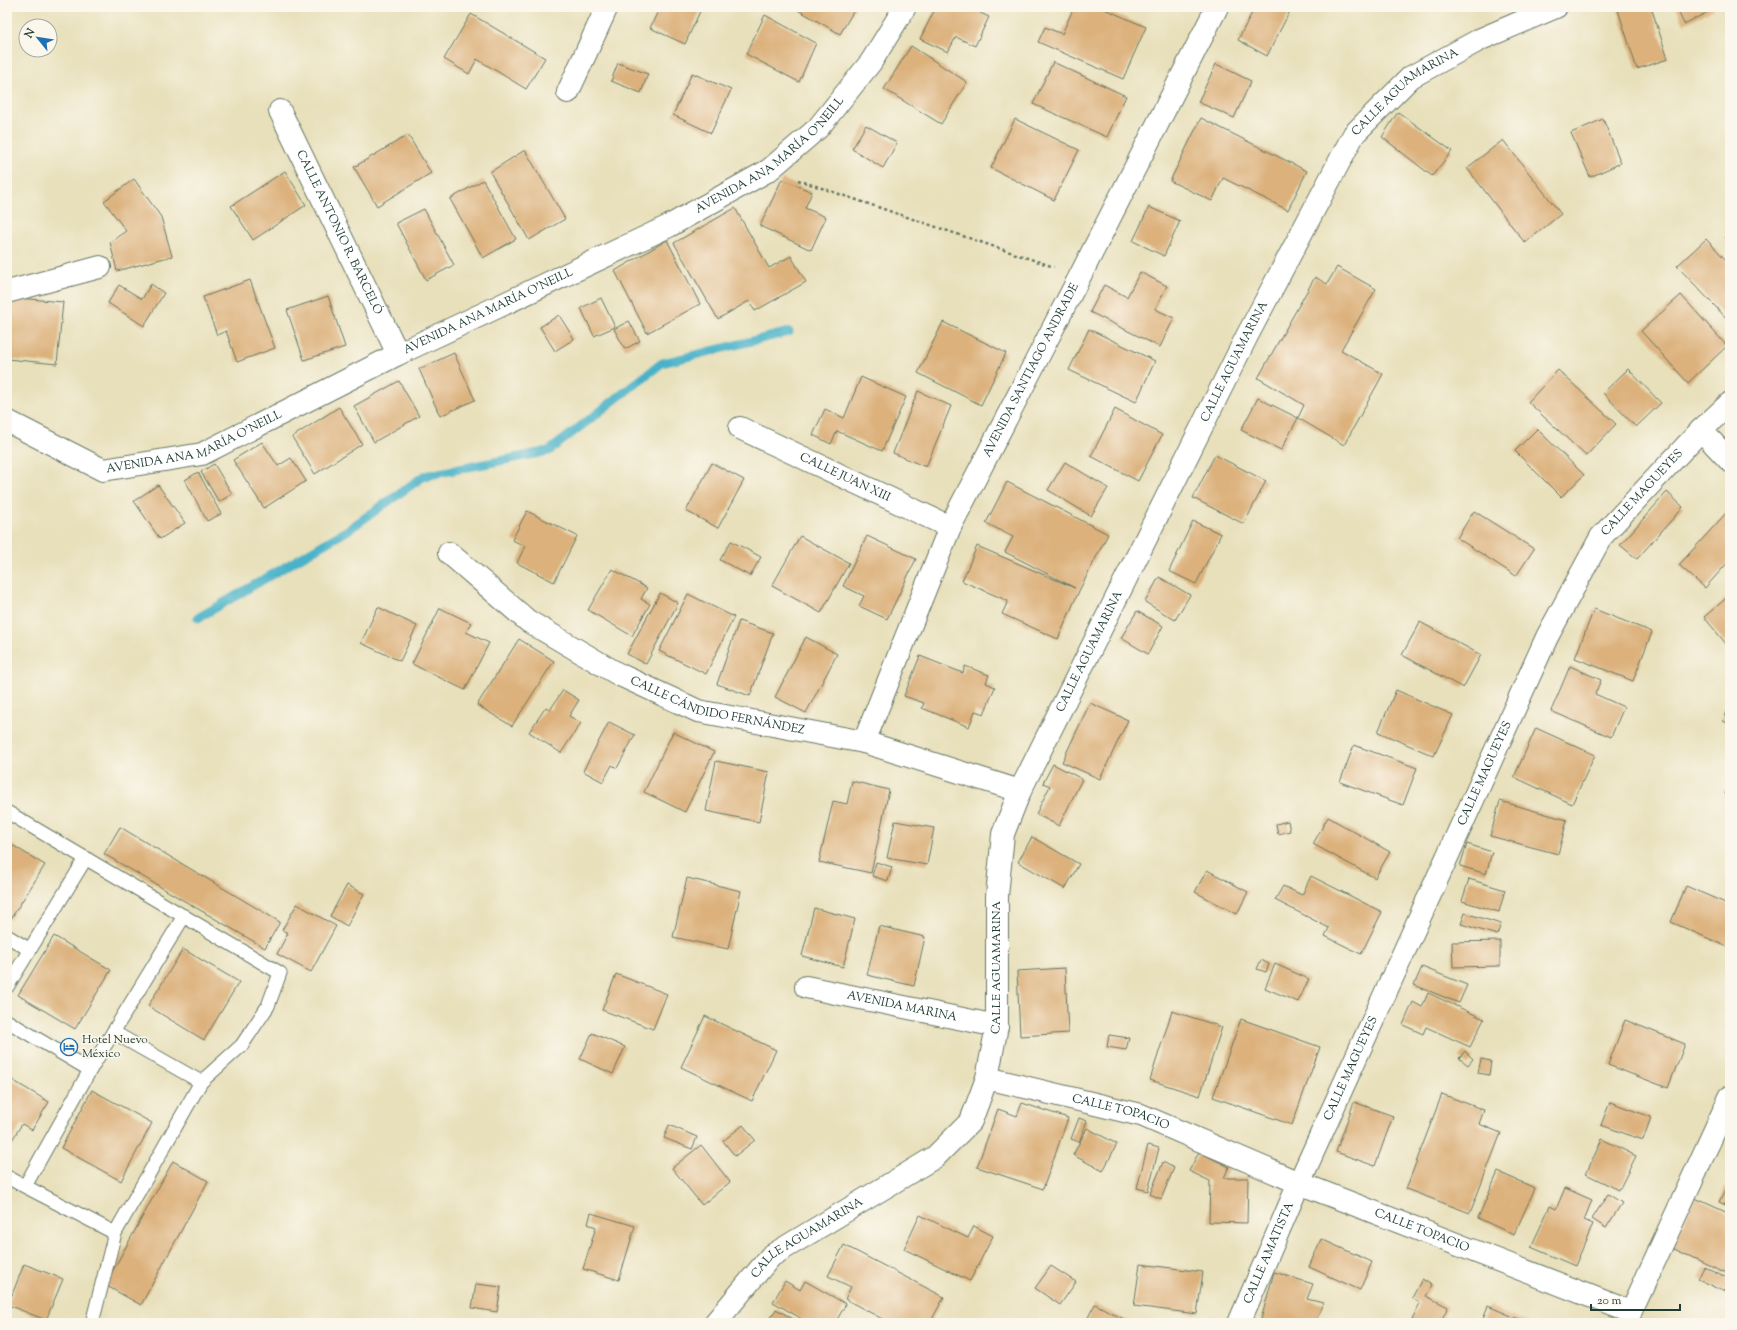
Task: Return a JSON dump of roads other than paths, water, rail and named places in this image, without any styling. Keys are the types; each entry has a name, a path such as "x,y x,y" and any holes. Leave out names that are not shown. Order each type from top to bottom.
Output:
{"street":[{"path":"568,92 606,7"},
{"name":"AVENIDA ANA MARÍA O'NEILL","path":"7,421 103,470 202,454 398,354 669,226 769,170 818,128 871,62 906,7"},
{"name":"AVENIDA SANTIAGO ANDRADE","path":"864,742 950,526 1080,276 1217,7"},
{"name":"CALLE AGUAMARINA","path":"715,1323 771,1256 935,1157 971,1121 987,1078 997,1026 997,896 1003,834 1020,790 1248,334 1354,134 1411,78 1481,39 1556,7"},
{"name":"CALLE ANTONIO R. BARCELÓ","path":"280,110 398,354"},
{"path":"7,292 100,267"},
{"name":"CALLE MAGUEYES","path":"1299,1183 1547,637 1601,537 1701,430 1730,403"},
{"name":"CALLE JUAN XIII","path":"740,428 950,526"},
{"path":"1701,430 1730,461"},
{"name":"CALLE CÁNDIDO FERNÁNDEZ","path":"448,553 528,621 618,674 698,711 864,742 1020,790"},
{"name":"AVENIDA MARINA","path":"806,987 997,1026"},
{"name":"CALLE TOPACIO","path":"987,1078 1141,1115 1299,1183 1631,1312 1730,1096"},
{"name":"CALLE AMATISTA","path":"1239,1323 1299,1183"}],"lane":[{"path":"7,812 280,973 268,1006 242,1045 201,1082 115,1233 92,1323"},
{"path":"7,987 86,858"},
{"path":"25,1186 90,1070 184,916"},
{"path":"7,936 30,950"},
{"path":"7,1022 90,1070"},
{"path":"113,1032 201,1082"},
{"path":"7,1177 115,1233"}],"waterway":[{"path":"198,618 348,530 424,476 549,451 662,363 789,332"}],"place":[{"name":"Hotel Nuevo México","path":"69,1047"}]}
